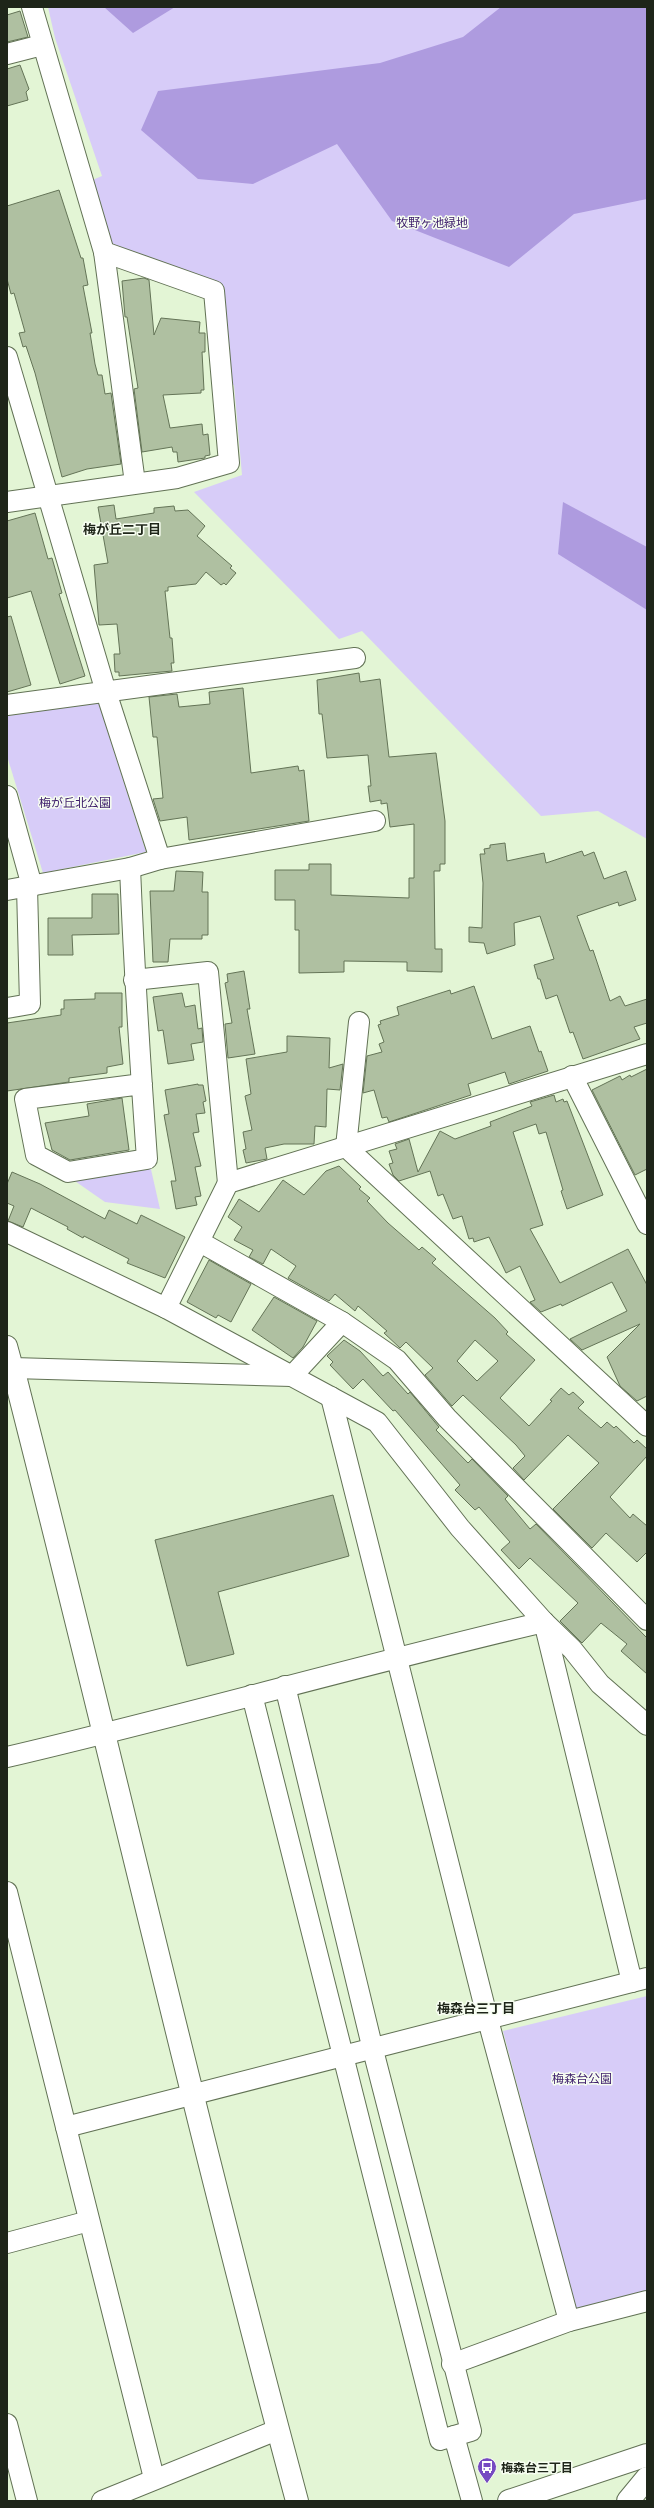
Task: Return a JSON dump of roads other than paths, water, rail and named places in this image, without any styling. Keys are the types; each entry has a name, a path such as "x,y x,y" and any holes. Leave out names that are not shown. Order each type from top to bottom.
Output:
{"street":[{"path":"32,7 104,252 136,483"},
{"path":"7,54 42,45"},
{"path":"7,502 177,478 229,463 214,291 104,252"},
{"path":"7,357 106,692 160,859"},
{"path":"7,705 355,658"},
{"path":"7,796 30,886 30,1004 7,1008"},
{"path":"7,890 130,868 160,859 375,821"},
{"path":"130,868 134,980 142,1084 147,1159 68,1172 36,1155 25,1099 142,1084"},
{"path":"134,980 208,972 228,1184 166,1308"},
{"path":"346,1147 359,1022"},
{"path":"228,1184 572,1076 647,1054"},
{"path":"572,1076 647,1224"},
{"path":"346,1147 647,1426"},
{"path":"7,1232 166,1308 377,1422 460,1528 544,1622 572,1649 600,1684 647,1725"},
{"path":"200,1242 342,1322 397,1360 447,1418 647,1620"},
{"path":"10,1368 292,1376 342,1322"},
{"path":"7,1346 10,1368 106,1734 192,2095 296,2501"},
{"path":"331,1397 488,2020 569,2320"},
{"path":"7,1757 106,1734 396,1657 544,1622"},
{"path":"66,2127 342,2058 639,1980 544,1622"},
{"path":"252,1695 342,2058 440,2440 471,2431 452,2364 373,2050 285,1686"},
{"path":"7,1894 154,2478"},
{"path":"7,2242 89,2221"},
{"path":"452,2364 569,2320 647,2301"},
{"path":"7,2424 27,2501"},
{"path":"102,2501 154,2478 278,2430"},
{"path":"454,2436 472,2501"},
{"path":"509,2501 647,2454"},
{"path":"628,2501 647,2478"}],"place":[{"name":"梅森台三丁目","path":"487,2484"}],"district":[{"name":"梅が丘二丁目","path":"122,529"},
{"name":"梅森台三丁目","path":"476,2008"}],"park label":[{"name":"牧野ヶ池緑地","path":"432,222"},
{"name":"梅が丘北公園","path":"75,802"},
{"name":"梅森台公園","path":"582,2078"}]}
